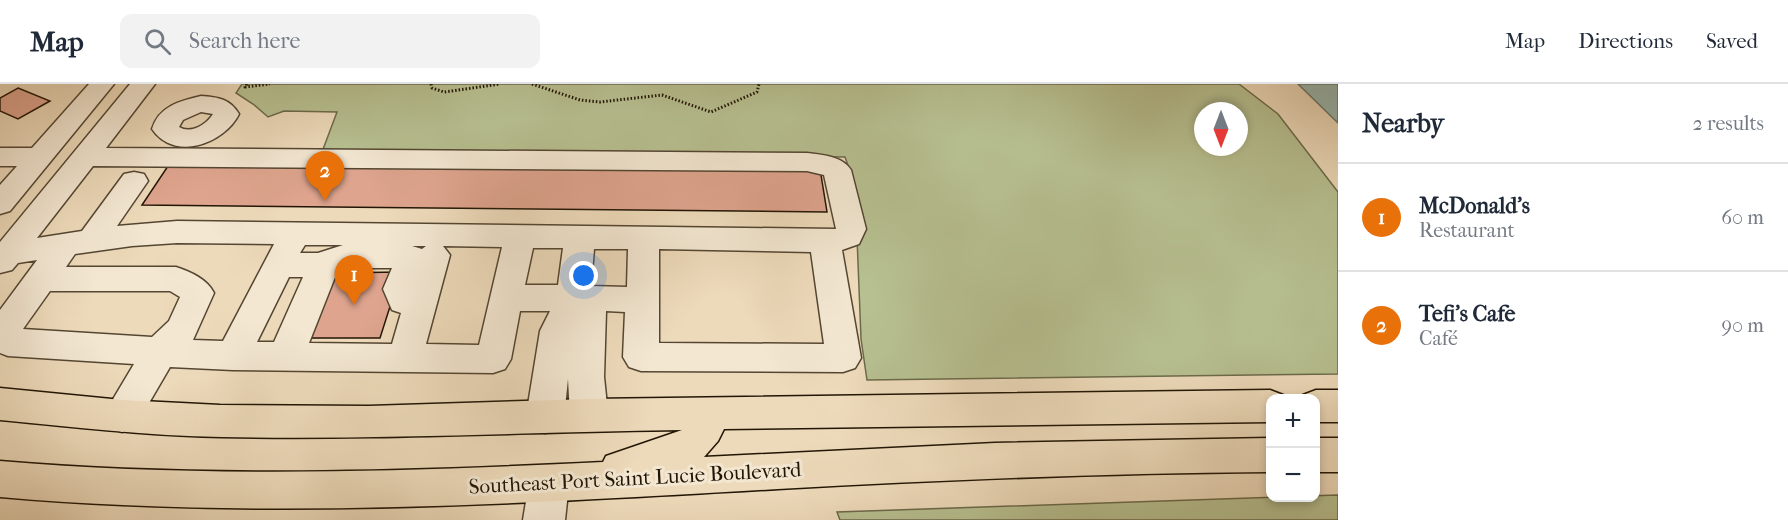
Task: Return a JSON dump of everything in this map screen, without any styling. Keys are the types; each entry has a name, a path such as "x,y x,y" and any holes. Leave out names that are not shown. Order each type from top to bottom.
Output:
{"main road":[{"path":"0,405 122,416 220,421 357,422 589,416 1266,406"},
{"path":"1320,406 1338,405"},
{"path":"558,495 694,444 705,429 706,414"},
{"name":"Southeast Port Saint Lucie Boulevard","path":"0,479 208,493 383,491 558,495 940,461 1266,454"},
{"path":"1320,455 1338,455"}],"street":[{"path":"0,204 102,84"},
{"path":"4,259 143,84"},
{"path":"0,157 40,157"},
{"path":"4,259 78,243 177,232 837,241 848,236 851,229 837,170 828,165 807,162 85,157"},
{"path":"134,181 78,243 41,279 5,329 2,336 8,342 233,356 493,359 520,237"},
{"path":"233,356 295,233"},
{"path":"396,357 439,236"},
{"path":"580,238 581,298 589,416"},
{"path":"644,239 641,357 843,358 825,241"},
{"path":"279,265 324,265 345,256 411,276 396,357"},
{"path":"286,356 324,265"},
{"path":"41,279 176,279 198,292 182,329 160,352 122,416"},
{"path":"506,298 642,300"},
{"path":"545,417 557,331 581,298"}],"path":[{"path":"247,84 245,87 252,88 270,84"},
{"path":"431,84 432,88 444,92 500,84"},
{"path":"532,84 580,100 600,102 662,95 711,112 757,92 759,84"}],"green space":[{"path":"242,84 1239,84 1278,114 1338,192 1338,374 867,380 861,339 855,186 845,157 322,152 337,112 284,111 268,117 236,93"},
{"path":"1338,495 1338,520 840,520 837,512 1266,497 1266,502 1320,502 1320,496"}],"water":[{"path":"1298,84 1338,84 1338,123"}],"building":[{"path":"18,88 50,101 18,119 0,111 0,98"},
{"path":"170,163 820,169 827,212 142,205"},
{"path":"401,272 380,338 304,338 332,273"}],"place":[{"name":"Tefi's Cafe","path":"325,201"},
{"name":"McDonald's","path":"354,305"}]}
